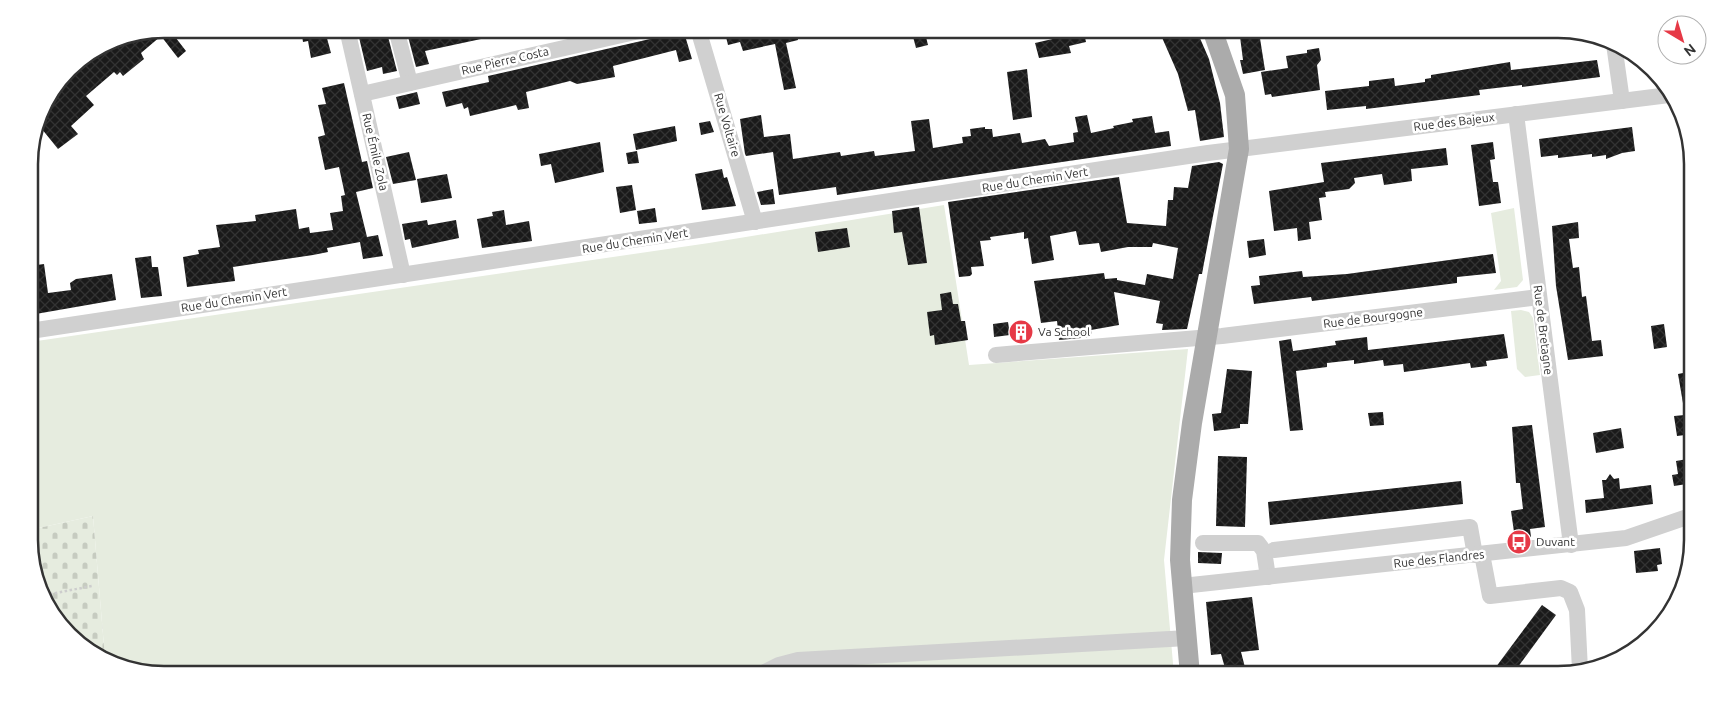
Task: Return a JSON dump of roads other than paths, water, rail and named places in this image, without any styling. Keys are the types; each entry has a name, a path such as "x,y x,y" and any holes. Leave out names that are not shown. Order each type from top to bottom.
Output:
{"main road":[{"path":"1189,666 1180,550 1182,500 1206,338 1239,149 1235,95 1226,62 1216,38"}],"street":[{"name":"Rue Émile Zola","path":"349,38 402,275"},
{"path":"398,38 410,83"},
{"name":"Rue Pierre Costa","path":"362,94 608,38"},
{"name":"Rue Voltaire","path":"701,38 755,222"},
{"path":"1615,51 1622,100"},
{"name":"Rue des Bajeux","path":"1239,149 1664,95"},
{"name":"Rue de Bretagne","path":"1516,114 1571,545"},
{"name":"Rue du Chemin Vert","path":"38,330 1239,149"},
{"name":"Rue de Bourgogne","path":"996,355 1206,338 1539,297"},
{"name":"Rue des Flandres","path":"1182,586 1626,538 1684,518"},
{"path":"1274,550 1470,527 1490,596 1561,588 1570,592 1577,610 1580,664"},
{"path":"1203,542 1258,543 1264,550 1268,577"},
{"path":"777,666 798,660 1187,638"}],"place":[{"name":"Va School","path":"1021,332"},
{"name":"Duvant","path":"1519,542"}]}
